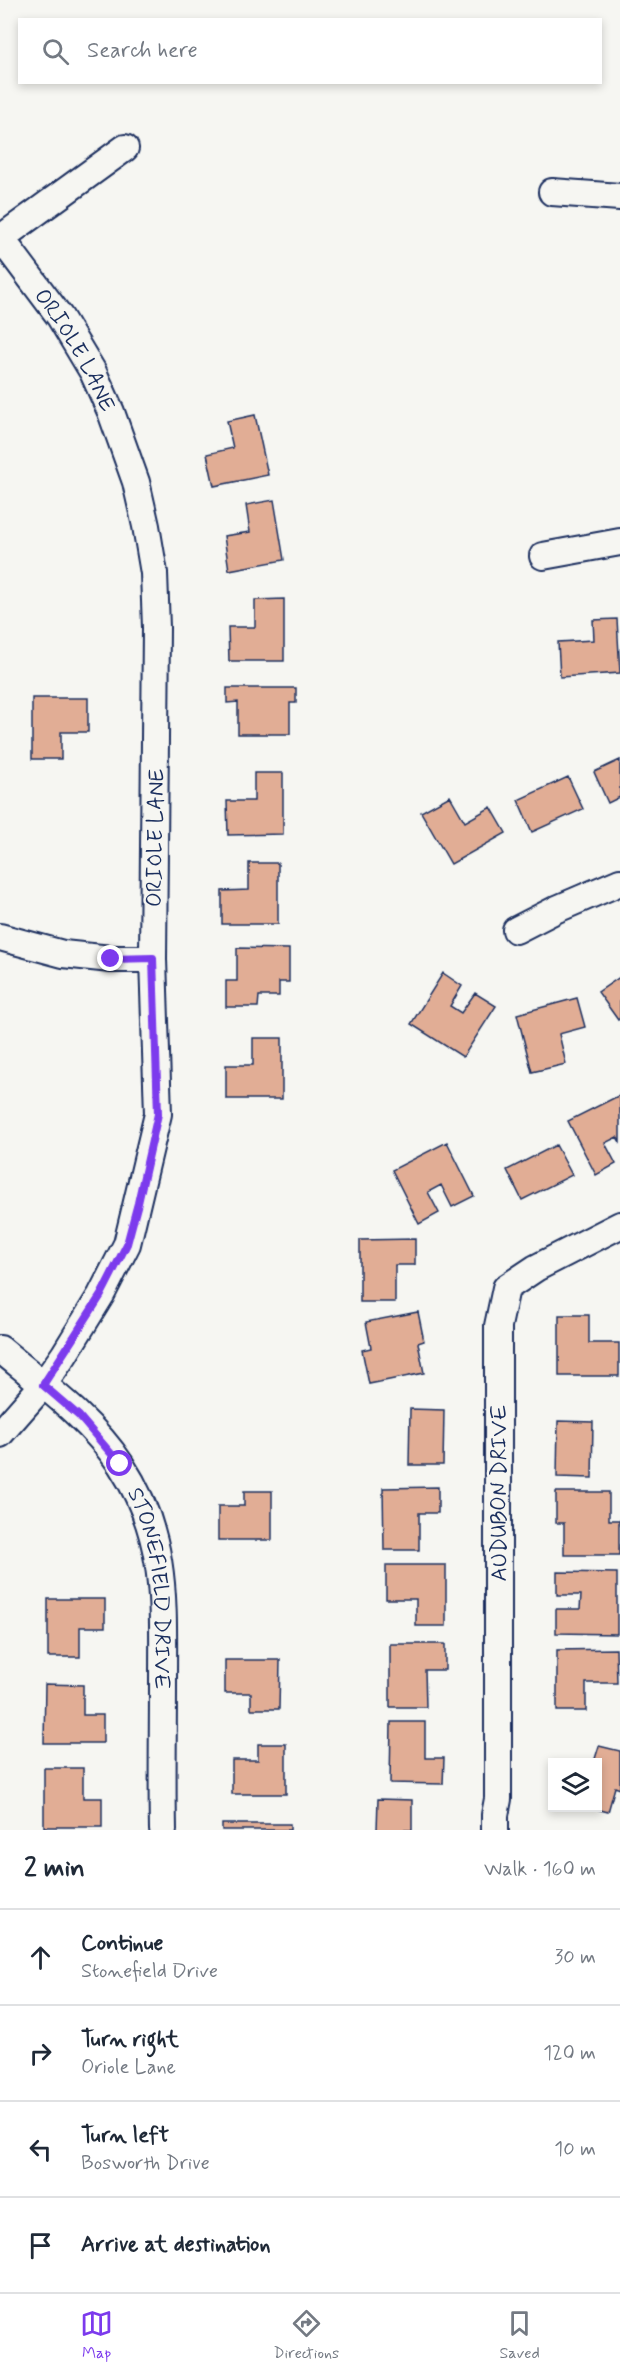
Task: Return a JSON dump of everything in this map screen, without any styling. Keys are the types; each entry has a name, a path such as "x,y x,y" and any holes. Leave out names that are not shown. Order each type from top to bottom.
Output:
{"street":[{"path":"0,237 125,148"},
{"path":"552,192 620,197"},
{"name":"ORIOLE LANE","path":"0,237 60,317 93,372 111,411 136,482 146,526 154,573 156,628 153,958 158,1114 127,1244 101,1295 43,1385 0,1434"},
{"path":"543,556 620,542"},
{"path":"516,930 556,909 620,882"},
{"path":"0,937 63,954 111,959 153,958"},
{"name":"AUDUBON DRIVE","path":"495,1830 498,1799 498,1326 506,1288 536,1268 620,1225"},
{"name":"STONEFIELD DRIVE","path":"0,1349 79,1416 120,1464 139,1496 158,1553 164,1602 163,1830"}],"building":[{"path":"255,415 268,475 214,486 207,454 233,448 227,421"},
{"path":"274,500 284,560 229,570 224,536 250,532 246,505"},
{"path":"284,599 284,661 229,661 228,627 255,627 255,600"},
{"path":"617,619 620,673 560,677 558,642 594,640 593,620"},
{"path":"227,688 296,688 296,703 290,703 290,734 238,734 238,702 227,703"},
{"path":"32,698 88,698 88,732 61,732 61,759 32,759"},
{"path":"620,760 620,797 608,803 594,772"},
{"path":"254,773 283,773 283,834 228,835 227,801 254,801"},
{"path":"568,777 583,809 532,832 518,800"},
{"path":"450,796 465,822 491,807 506,833 451,864 421,812"},
{"path":"249,863 278,863 278,924 222,924 222,891 249,890"},
{"path":"237,948 289,949 289,982 279,982 279,996 259,996 258,1007 226,1007 226,981 237,981"},
{"path":"443,973 462,986 450,1006 461,1013 475,993 496,1006 463,1057 411,1024"},
{"path":"620,977 620,1018 618,1020 598,992"},
{"path":"577,998 585,1027 559,1034 566,1064 532,1072 517,1014"},
{"path":"253,1038 282,1038 282,1099 226,1099 226,1065 253,1065"},
{"path":"620,1095 620,1142 617,1137 605,1143 616,1164 596,1175 568,1121"},
{"path":"447,1142 474,1196 452,1207 441,1185 428,1192 439,1213 419,1224 392,1170"},
{"path":"556,1145 572,1175 522,1200 507,1170"},
{"path":"415,1239 415,1265 395,1265 395,1302 360,1302 360,1240"},
{"path":"418,1312 424,1341 418,1343 424,1373 369,1384 362,1350 371,1348 366,1322"},
{"path":"559,1315 589,1315 589,1343 619,1343 619,1376 559,1376"},
{"path":"410,1409 444,1410 443,1465 409,1465"},
{"path":"558,1421 593,1422 592,1478 557,1477"},
{"path":"438,1487 438,1513 419,1513 419,1550 384,1550 383,1488"},
{"path":"244,1491 272,1491 272,1540 218,1540 218,1506 244,1506"},
{"path":"556,1492 609,1492 609,1520 619,1520 619,1555 564,1555 564,1523 556,1523"},
{"path":"386,1565 446,1565 446,1626 416,1626 416,1599 386,1599"},
{"path":"557,1572 617,1573 617,1634 556,1633 556,1609 580,1609 581,1595 557,1595"},
{"path":"48,1599 105,1599 105,1627 80,1627 80,1657 48,1657"},
{"path":"390,1644 445,1644 445,1670 425,1670 426,1707 390,1707"},
{"path":"616,1649 617,1683 586,1683 586,1711 557,1711 557,1650"},
{"path":"225,1660 280,1660 279,1709 251,1709 251,1693 225,1693"},
{"path":"45,1684 83,1685 83,1715 103,1715 103,1743 44,1743"},
{"path":"391,1722 425,1722 425,1758 444,1758 443,1784 390,1783"},
{"path":"258,1744 286,1744 286,1794 232,1794 232,1760 258,1760"},
{"path":"599,1746 620,1751 620,1789 615,1787 608,1812 602,1810 602,1758 595,1758"},
{"path":"44,1768 83,1768 83,1798 102,1798 102,1827 44,1827"},
{"path":"378,1799 412,1800 412,1830 377,1830"},
{"path":"222,1824 290,1824 290,1830 222,1830"}],"route":[{"path":"111,959 153,958 158,1114 127,1244 101,1295 43,1385 79,1416 120,1464"}]}
